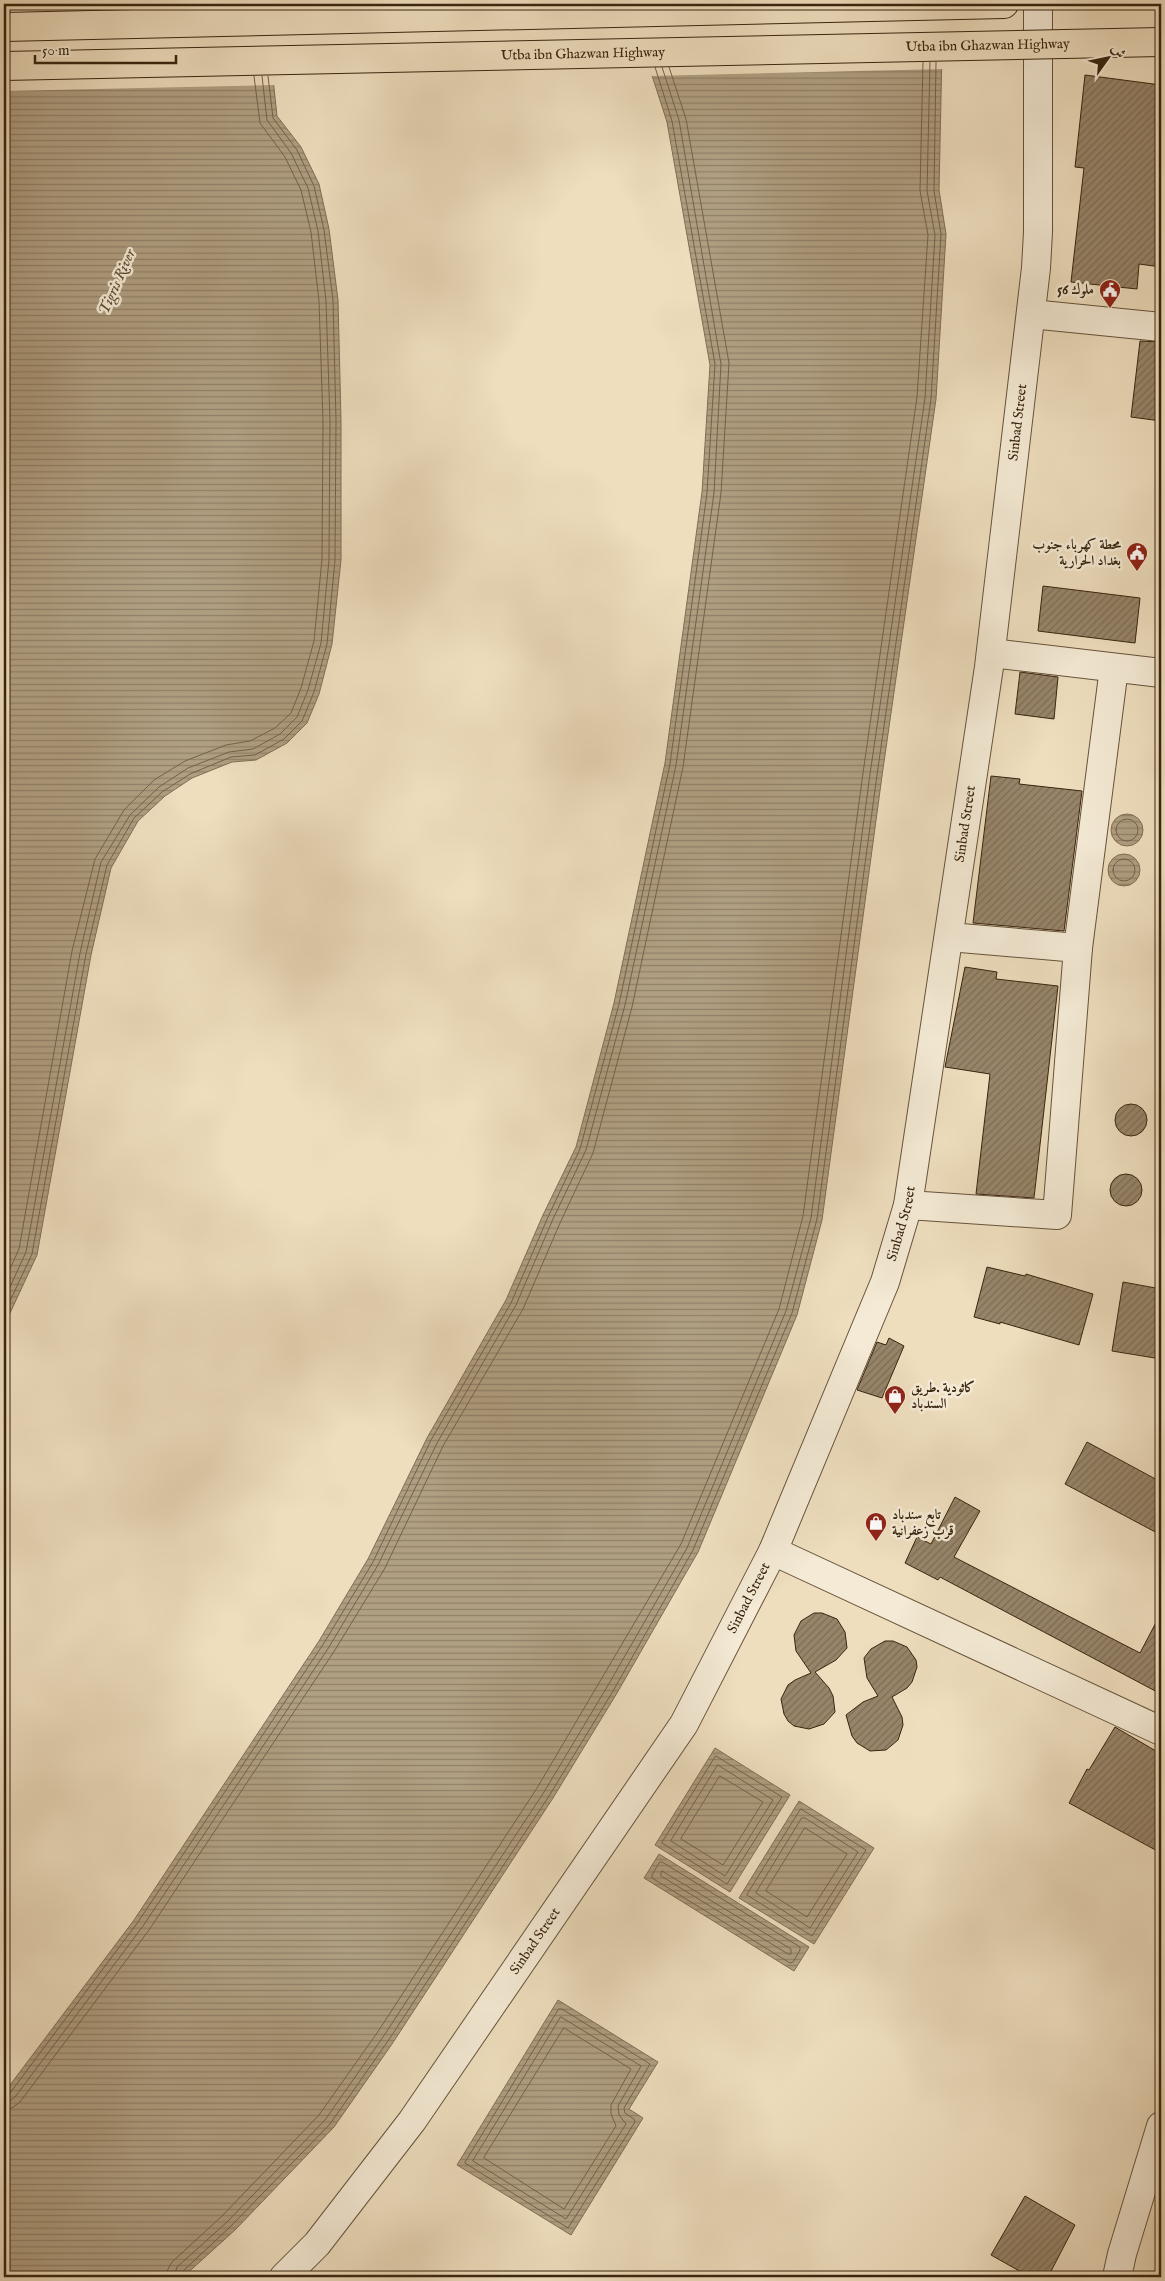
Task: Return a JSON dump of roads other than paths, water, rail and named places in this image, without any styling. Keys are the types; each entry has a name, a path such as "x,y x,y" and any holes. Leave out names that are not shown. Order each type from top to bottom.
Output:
{"highway":[{"path":"4,27 1004,4"},
{"name":"Utba ibn Ghazwan Highway","path":"4,66 1161,42"}],"street":[{"name":"Sinbad Street","path":"284,2277 317,2244 412,2121 684,1724 773,1551 885,1282 908,1205 991,653 1031,314 1038,232 1038,4"},
{"path":"1031,314 1161,327"},
{"path":"991,653 1161,674"},
{"path":"908,1205 1057,1215 1078,948 1114,668"},
{"path":"948,937 1078,948"},
{"path":"773,1551 1161,1731"},
{"path":"1117,2277 1122,2254 1161,2126"}],"water":[{"name":"Tigris River","path":"4,4 265,4 277,116 301,147 319,184 329,229 338,300 341,421 341,560 332,644 319,694 307,723 287,743 256,760 232,762 192,778 165,796 138,821 111,868 91,955 37,1255 4,1326"},
{"path":"629,4 943,4 939,190 946,234 936,399 882,776 822,1220 797,1315 698,1552 617,1693 553,1798 392,2044 334,2127 235,2230 183,2277 4,2277 4,2093 134,1920 319,1641 368,1559 427,1438 506,1300 543,1215 576,1147 614,1003 665,763 702,492 710,365 667,122"},
{"path":"1127,814 1133,815 1138,819 1142,824 1142,836 1138,841 1133,845 1127,846 1121,845 1116,841 1112,836 1111,830 1112,824 1116,819 1121,815"},
{"path":"1124,854 1130,855 1135,859 1139,864 1139,876 1135,881 1130,885 1124,886 1118,885 1113,881 1109,876 1108,870 1109,864 1113,859 1118,855"},
{"path":"715,1748 790,1795 730,1892 655,1845"},
{"path":"799,1801 874,1848 814,1944 739,1898"},
{"path":"659,1854 809,1947 794,1971 644,1878"},
{"path":"558,2000 658,2062 629,2109 643,2118 571,2235 457,2165"}],"place":[{"name":"ملوك 56","path":"1110,309"},
{"name":"محطة كهرباء جنوب بغداد الحرارية","path":"1137,572"},
{"name":"كاثودية .طريق السندباد","path":"895,1415"},
{"name":"تابع سندباد قرب زعفرانية","path":"876,1542"}]}
